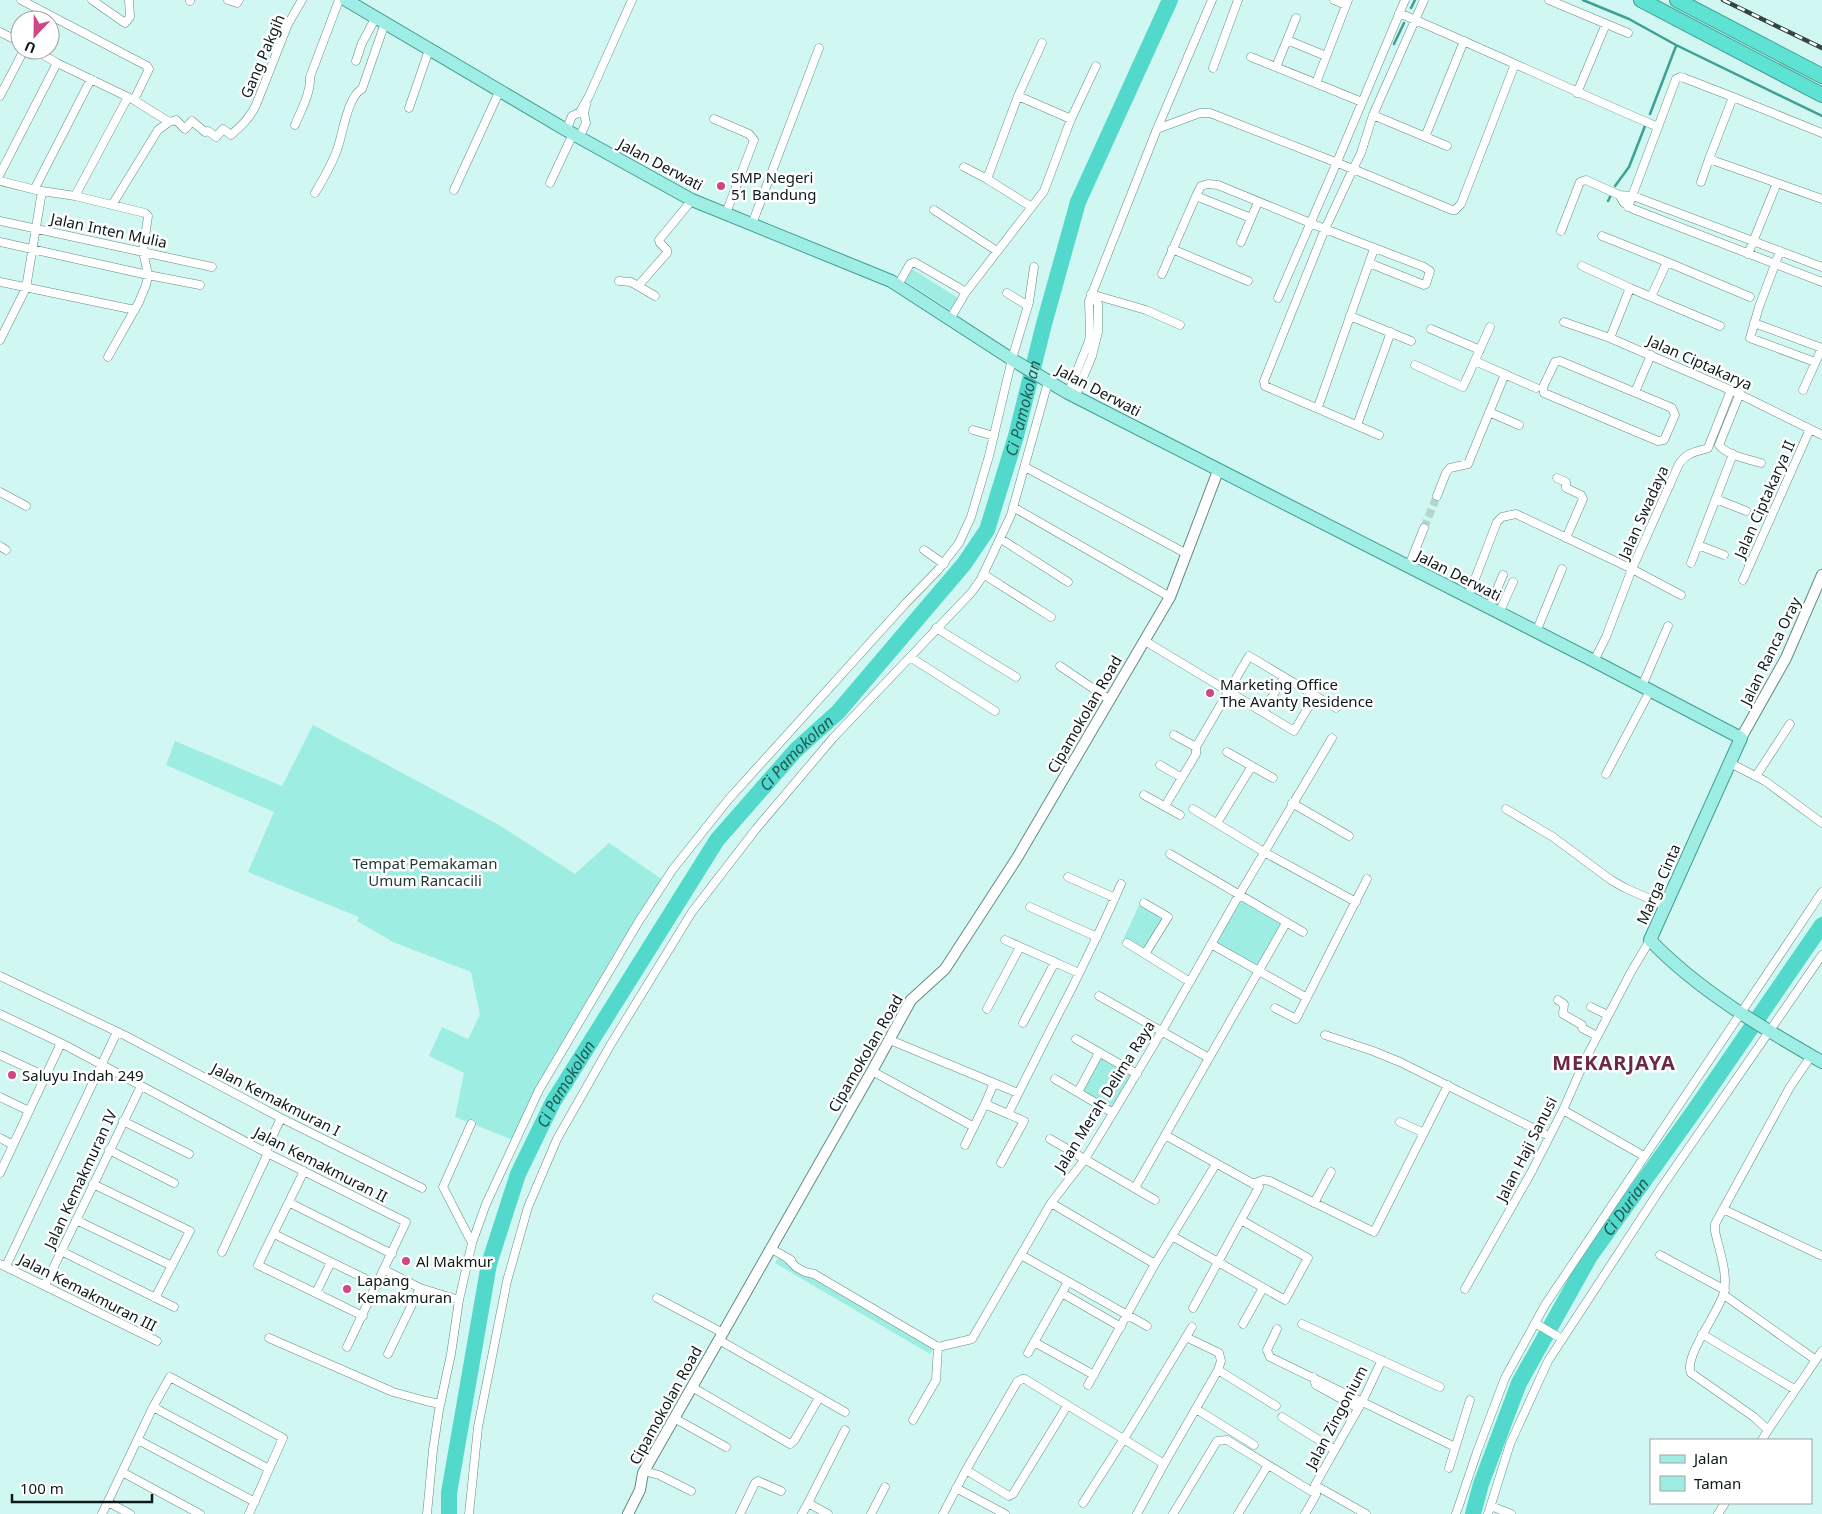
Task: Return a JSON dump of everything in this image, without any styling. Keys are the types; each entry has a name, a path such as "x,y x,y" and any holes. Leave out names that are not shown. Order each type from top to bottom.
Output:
{"highway":[{"path":"1641,0 1822,95"},
{"path":"1677,0 1822,76"}],"main road":[{"name":"Jalan Derwati","path":"346,0 573,134 692,200 891,281 1014,361 1071,395 1594,661 1741,738"},
{"name":"Marga Cinta","path":"1741,738 1650,940 1671,962 1743,1016 1816,1059"}],"street":[{"path":"21,0 34,10"},
{"path":"92,0 125,23 130,17 129,0"},
{"path":"228,0 234,3 237,3 239,0"},
{"name":"Gang Pakgih","path":"169,122 176,120 185,129 192,121 205,132 208,130 216,137 223,129 231,135 245,122 256,105 288,24 302,0"},
{"path":"295,124 306,100 310,77 339,0"},
{"path":"573,134 572,116 580,112 589,96 632,0"},
{"path":"1091,294 1157,129 1212,0"},
{"path":"1213,68 1238,0"},
{"path":"1316,83 1347,2 1334,0"},
{"path":"1379,435 1318,407 1265,386 1263,382 1324,229 1345,166 1362,102 1405,0"},
{"path":"1278,298 1310,223 1345,166 1361,153 1373,115 1424,0"},
{"path":"1549,0 1628,33"},
{"path":"1399,13 1577,93 1658,127"},
{"path":"1276,67 1296,18"},
{"path":"356,61 362,43 381,20"},
{"path":"315,193 332,162 355,94 362,89 381,20"},
{"path":"1577,93 1606,24"},
{"path":"60,25 149,67 75,196"},
{"path":"1287,40 1326,56"},
{"path":"1425,137 1464,41"},
{"path":"987,179 1018,96 1042,43"},
{"path":"752,224 819,48"},
{"path":"408,108 429,50"},
{"path":"1251,57 1362,102"},
{"path":"0,96 19,60"},
{"path":"52,60 131,98 169,122 158,130 112,205"},
{"path":"0,174 57,63"},
{"path":"1157,129 1200,113 1210,113 1455,210 1461,204 1515,64"},
{"path":"950,319 966,292 1030,206 1037,201 1044,191 1071,119 1096,66"},
{"path":"1628,207 1678,78 1684,78 1733,97 1822,134"},
{"path":"0,340 26,288 38,190 91,79"},
{"path":"454,190 500,90"},
{"path":"550,183 573,134 586,123 584,113 589,96"},
{"path":"1018,96 1071,119"},
{"path":"1702,182 1733,97"},
{"path":"1373,115 1447,146"},
{"path":"714,119 749,134 754,140 726,213"},
{"path":"1709,159 1822,199"},
{"path":"964,168 987,179 1030,206"},
{"path":"1561,231 1581,180 1586,180 1618,194 1633,196 1822,267"},
{"path":"0,181 75,196 145,213 148,216 143,251 148,276 143,295 108,357"},
{"path":"1748,254 1777,183"},
{"path":"1162,274 1199,187 1208,184 1218,185 1374,249 1424,267 1430,271 1430,274 1424,285 1369,263"},
{"path":"1618,194 1628,207 1822,282"},
{"path":"1196,196 1251,218"},
{"path":"638,286 667,253 667,250 659,240 692,200"},
{"path":"1241,242 1258,202"},
{"path":"934,210 997,251"},
{"name":"Jalan Inten Mulia","path":"0,221 212,267"},
{"path":"1602,236 1750,298"},
{"path":"0,242 148,276 200,285"},
{"path":"1172,249 1248,281"},
{"path":"1318,407 1374,249"},
{"path":"1780,251 1750,336 1753,340 1815,362"},
{"path":"898,285 910,264 914,262 966,292"},
{"path":"1652,297 1667,262"},
{"path":"1582,266 1720,326"},
{"path":"427,1514 433,1450 440,1404 451,1354 459,1300 472,1242 486,1204 539,1090 629,938 673,869 728,800 906,603 944,564 959,543 971,516 994,436 1028,306 1034,267"},
{"path":"619,281 631,282 655,296"},
{"path":"0,282 135,310"},
{"path":"1610,338 1630,288"},
{"path":"1007,293 1028,306"},
{"path":"1091,294 1146,310 1180,325"},
{"path":"1071,395 1092,356 1098,332 1098,304 1091,294"},
{"path":"1350,316 1411,340"},
{"name":"Jalan Ciptakarya","path":"1564,322 1610,338 1731,390 1822,435"},
{"path":"1754,323 1822,348 1803,390"},
{"path":"1415,365 1463,387 1490,327"},
{"path":"1431,329 1480,350"},
{"path":"1357,425 1391,332"},
{"path":"1635,392 1651,355"},
{"path":"1475,361 1536,388"},
{"path":"1560,361 1635,392 1672,408 1674,411 1675,416 1663,441 1658,441 1547,395 1543,391 1543,387 1554,362 1560,361"},
{"path":"1437,496 1446,473 1450,468 1468,464 1505,374"},
{"path":"469,1514 478,1427 507,1281 528,1207 557,1139 611,1044 692,912 756,829 820,753 971,593 1001,539 1013,507 1046,381"},
{"name":"Jalan Swadaya","path":"1594,661 1606,637 1632,569 1679,464 1690,452 1708,448 1731,390"},
{"path":"1740,394 1719,445 1733,454 1761,463"},
{"path":"1489,412 1519,425"},
{"name":"Jalan Ciptakarya II","path":"1743,580 1810,429"},
{"path":"973,430 994,436"},
{"path":"1691,563 1733,454"},
{"path":"1025,467 1187,554"},
{"name":"Cipamokolan Road","path":"628,1514 640,1490 644,1471 770,1248 894,1042 896,1025 911,1000 945,969 997,890 1145,641 1170,597 1187,554 1224,474"},
{"path":"1557,478 1567,482 1566,488 1581,495 1583,499 1566,538"},
{"path":"0,492 26,506"},
{"path":"1716,499 1746,511"},
{"path":"1013,507 1170,597"},
{"path":"1468,597 1494,529 1502,517 1516,514 1632,569 1681,595"},
{"path":"1408,568 1424,528"},
{"path":"1001,539 1068,582"},
{"path":"1698,545 1724,556"},
{"path":"924,550 944,564"},
{"path":"1536,632 1562,570"},
{"path":"983,574 1051,617"},
{"path":"1494,610 1503,575"},
{"name":"Jalan Ranca Oray","path":"1741,738 1786,658 1822,575"},
{"path":"1494,610 1513,582"},
{"path":"1606,774 1646,688 1668,626"},
{"path":"936,628 1016,677"},
{"path":"1145,641 1294,731 1315,696"},
{"path":"910,656 995,711"},
{"path":"1165,806 1196,754 1196,747 1249,656 1336,708"},
{"path":"1060,666 1110,700"},
{"path":"1263,712 1284,677"},
{"path":"1756,776 1790,724"},
{"path":"1174,735 1196,747"},
{"name":"Jalan Merah Delima Raya","path":"938,1347 972,1339 1051,1203 1085,1159 1114,1113 1238,895 1332,738"},
{"path":"1228,752 1273,778"},
{"path":"1730,763 1756,776 1822,823"},
{"path":"1160,765 1182,778"},
{"path":"1218,823 1252,766"},
{"path":"1144,795 1180,815"},
{"path":"1292,803 1349,836"},
{"path":"1194,809 1264,852 1356,902"},
{"path":"1506,809 1553,837 1611,880 1666,906"},
{"path":"1170,854 1303,932"},
{"path":"1068,877 1115,898"},
{"path":"1275,1008 1296,1019 1367,880"},
{"path":"1008,1114 1097,937 1121,884"},
{"path":"1456,1514 1505,1378 1538,1325 1545,1305 1644,1156 1743,1016 1822,892"},
{"path":"1144,903 1168,917 1145,954"},
{"path":"1030,907 1097,937"},
{"path":"1135,1188 1286,923"},
{"path":"1004,940 1079,973"},
{"name":"Jalan Haji Sanusi","path":"1466,1289 1504,1222 1563,1110 1597,1036 1650,940"},
{"path":"1127,944 1190,982"},
{"path":"1211,944 1307,998"},
{"path":"987,1009 1020,947"},
{"path":"1511,1514 1490,1510 1517,1426 1559,1337 1672,1172 1765,1029 1822,954"},
{"path":"1023,1023 1054,962"},
{"name":"Jalan Kemakmuran I","path":"0,976 117,1032 281,1118 422,1188"},
{"path":"1099,996 1209,1058"},
{"path":"1558,1000 1564,1004 1563,1014 1597,1036"},
{"path":"1591,1007 1608,1015"},
{"name":"Jalan Kemakmuran II","path":"0,1014 61,1043 266,1152 406,1222 347,1348"},
{"path":"3,1265 117,1032"},
{"path":"1324,1035 1373,1051 1448,1085 1549,1136"},
{"path":"1076,1039 1137,1074"},
{"path":"894,1042 1018,1093"},
{"path":"0,1173 61,1043"},
{"path":"1078,1092 1100,1053"},
{"path":"0,1055 45,1076"},
{"path":"1768,1430 1754,1417 1691,1373 1690,1364 1702,1334 1708,1327 1724,1292 1724,1274 1714,1227 1790,1086 1816,1059"},
{"path":"876,1073 974,1127"},
{"path":"1055,1079 1114,1113"},
{"path":"965,1144 994,1084"},
{"path":"1253,1184 1263,1180 1270,1181 1374,1232 1448,1085"},
{"name":"Jalan Kemakmuran IV","path":"45,1286 141,1086"},
{"path":"0,1097 29,1111"},
{"path":"985,1104 1024,1121 1001,1163"},
{"path":"1563,1110 1644,1156"},
{"path":"222,1252 281,1118"},
{"path":"124,1120 189,1154"},
{"path":"1400,1122 1424,1133"},
{"path":"471,1124 443,1187 472,1242"},
{"path":"1165,1135 1259,1187 1193,1308"},
{"path":"0,1138 13,1144"},
{"path":"1050,1139 1155,1200"},
{"path":"109,1150 174,1183"},
{"path":"1088,1385 1155,1264 1216,1164"},
{"path":"304,1171 258,1265 362,1316"},
{"path":"1314,1203 1331,1172"},
{"path":"93,1184 190,1231 155,1298"},
{"path":"290,1203 392,1254"},
{"path":"1051,1203 1155,1264"},
{"path":"1723,1209 1822,1256"},
{"path":"76,1220 172,1266"},
{"path":"1172,1236 1285,1300 1308,1258 1241,1220"},
{"path":"274,1234 378,1285"},
{"path":"770,1248 798,1265 805,1272 814,1274 938,1347 936,1380 913,1420"},
{"path":"61,1251 174,1307"},
{"path":"1021,1255 1147,1326"},
{"path":"1660,1255 1724,1292 1813,1358"},
{"path":"316,1293 331,1262"},
{"name":"Jalan Kemakmuran III","path":"3,1265 157,1342"},
{"path":"385,1270 420,1288 459,1300"},
{"path":"1028,1353 1068,1282"},
{"path":"388,1354 420,1288"},
{"path":"1242,1324 1263,1288"},
{"path":"1062,1294 1121,1327"},
{"path":"657,1298 819,1398 845,1412"},
{"path":"1302,1324 1440,1387"},
{"path":"1538,1325 1559,1337"},
{"path":"1083,1502 1192,1327"},
{"path":"1277,1329 1268,1350 1270,1357 1313,1377 1360,1405 1455,1447"},
{"path":"1702,1334 1794,1389"},
{"path":"1137,1514 1218,1370 1221,1360 1219,1353 1186,1337"},
{"path":"269,1338 393,1392 426,1402 440,1404"},
{"path":"1034,1342 1094,1375"},
{"path":"1763,1439 1822,1351"},
{"name":"Jalan Zingonium","path":"1305,1514 1316,1495 1315,1484 1360,1405 1382,1360"},
{"path":"1218,1370 1276,1406"},
{"path":"102,1514 153,1407 170,1376 284,1438 249,1514"},
{"path":"943,1514 966,1470 1019,1380 1025,1379 1164,1464"},
{"path":"692,1387 790,1444 794,1441 819,1398"},
{"path":"1449,1468 1470,1400"},
{"path":"966,1470 1009,1496 1013,1494 1067,1406"},
{"path":"153,1407 269,1470"},
{"path":"1196,1409 1254,1445"},
{"path":"1282,1417 1335,1450"},
{"path":"674,1418 726,1447"},
{"path":"802,1514 845,1430"},
{"path":"138,1440 254,1502"},
{"path":"1173,1514 1217,1441 1227,1440 1311,1491 1320,1488 1366,1514"},
{"path":"1238,1514 1268,1465"},
{"path":"644,1471 659,1475 691,1491"},
{"path":"122,1472 200,1514"},
{"path":"740,1514 755,1482 758,1481 781,1491"},
{"path":"872,1514 885,1487"},
{"path":"956,1488 1005,1514"},
{"path":"108,1502 130,1514"},
{"path":"808,1503 828,1514"},
{"path":"1722,1508 1729,1514"}],"green space":[{"path":"912,269 958,298 950,310 905,281"},
{"name":"Tempat Pemakaman Umum Rancacili","path":"313,725 499,825 575,874 609,843 663,880 513,1140 455,1117 464,1073 429,1056 442,1027 468,1039 480,1015 471,972 393,942 357,921 359,917 248,872 274,812 166,765 175,741 282,786"},
{"path":"1240,898 1284,923 1258,967 1215,943"},
{"path":"1140,903 1163,917 1144,949 1124,938"},
{"path":"1101,1058 1132,1076 1112,1109 1082,1091"},
{"path":"778,1258 933,1349 930,1354 775,1263"}],"waterway":[{"name":"Ci Pamokolan","path":"449,1514 449,1493 489,1264 518,1174 553,1102 717,840 796,750 838,712 964,564 987,530 1016,436 1044,324 1078,202 1170,0"},
{"path":"1411,8 1415,0"},
{"path":"1583,0 1629,19 1676,45 1822,116"},
{"path":"1394,44 1404,23"},
{"path":"1650,114 1676,46"},
{"path":"1615,186 1629,167 1645,126"},
{"path":"1608,201 1611,195"},
{"name":"Ci Durian","path":"1473,1514 1481,1484 1519,1383 1590,1256 1694,1111 1822,925"}],"tunnel":[{"path":"1424,528 1437,496"}],"railway":[{"path":"1723,0 1822,48"}],"place":[{"name":"SMP Negeri 51 Bandung","path":"721,186"},
{"name":"Marketing Office The Avanty Residence","path":"1210,693"},
{"name":"Saluyu Indah 249","path":"12,1075"},
{"name":"Al Makmur","path":"406,1261"},
{"name":"Lapang Kemakmuran","path":"347,1289"}],"district":[{"name":"MEKARJAYA","path":"1614,1062"}]}
